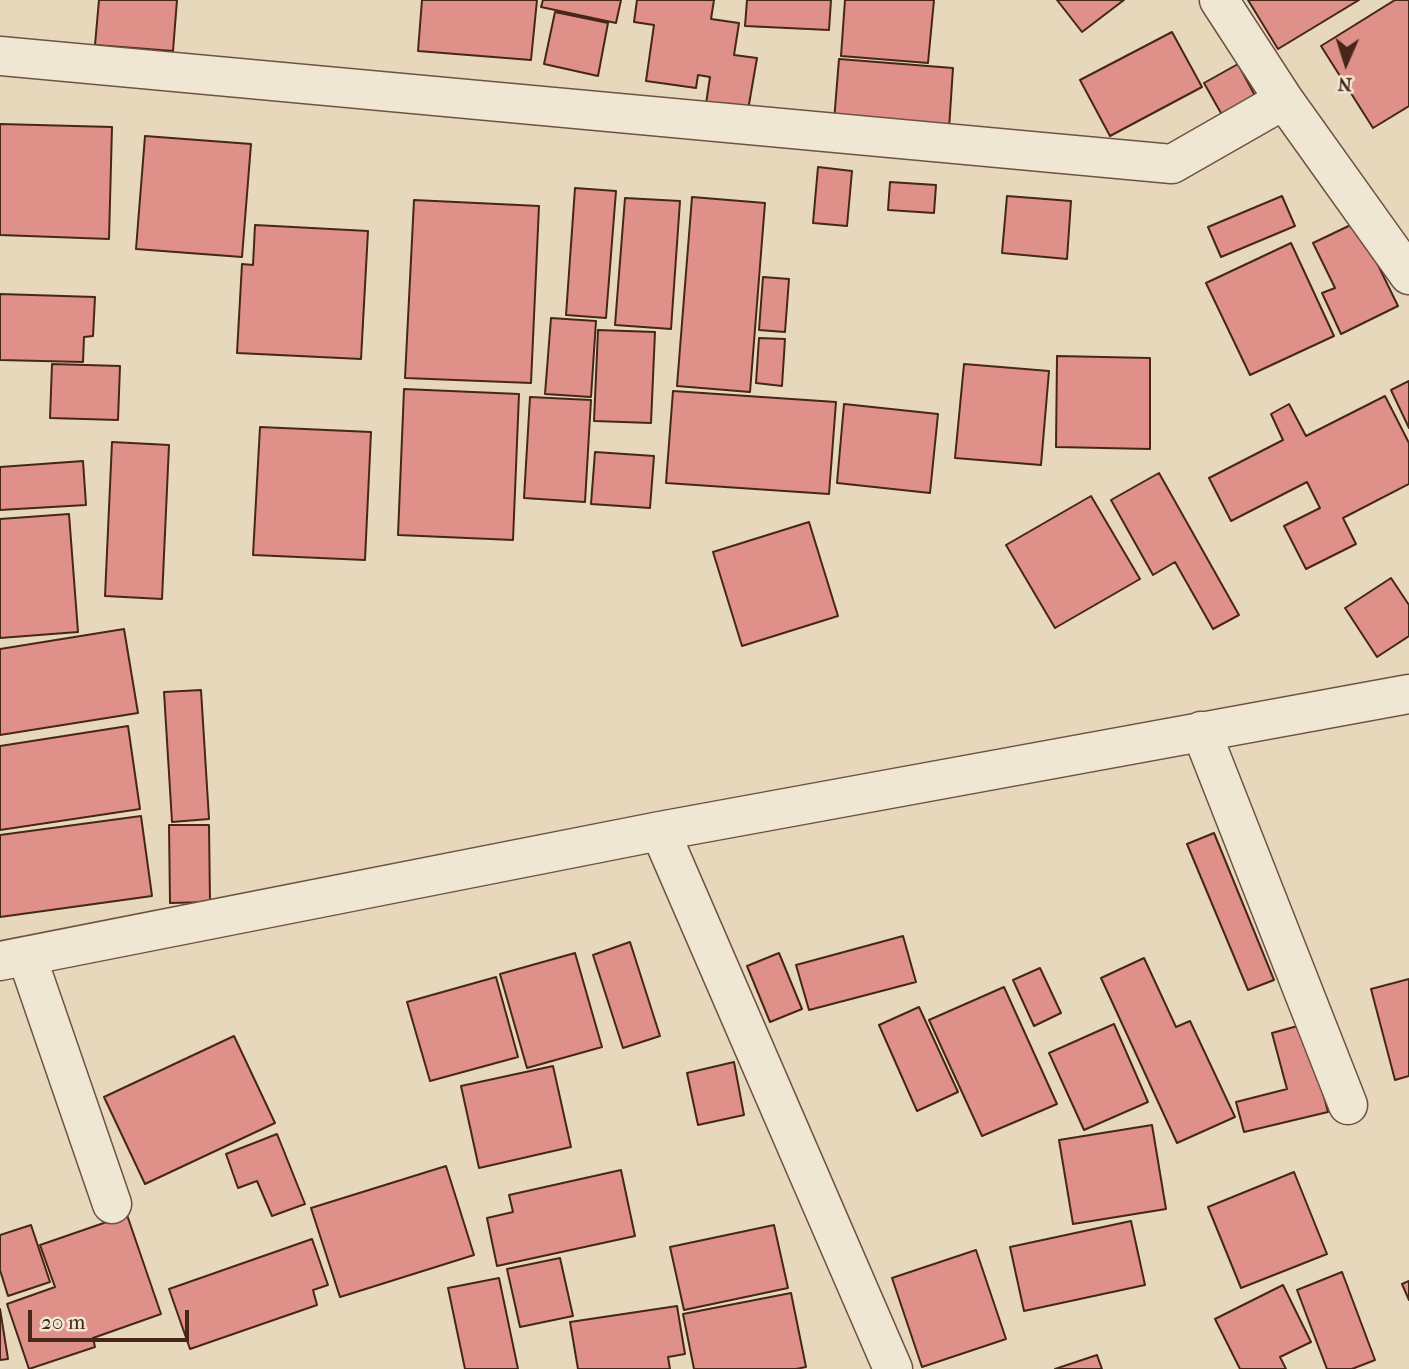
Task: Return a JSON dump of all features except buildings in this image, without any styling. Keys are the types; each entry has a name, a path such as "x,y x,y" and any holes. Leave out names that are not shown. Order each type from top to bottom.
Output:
{"street":[{"path":"1219,0 1284,100 1409,275"},
{"path":"0,56 1172,163 1284,100"},
{"path":"112,1203 13,959 660,831 1409,694"},
{"path":"1201,731 1348,1105"},
{"path":"660,831 892,1369"}]}
